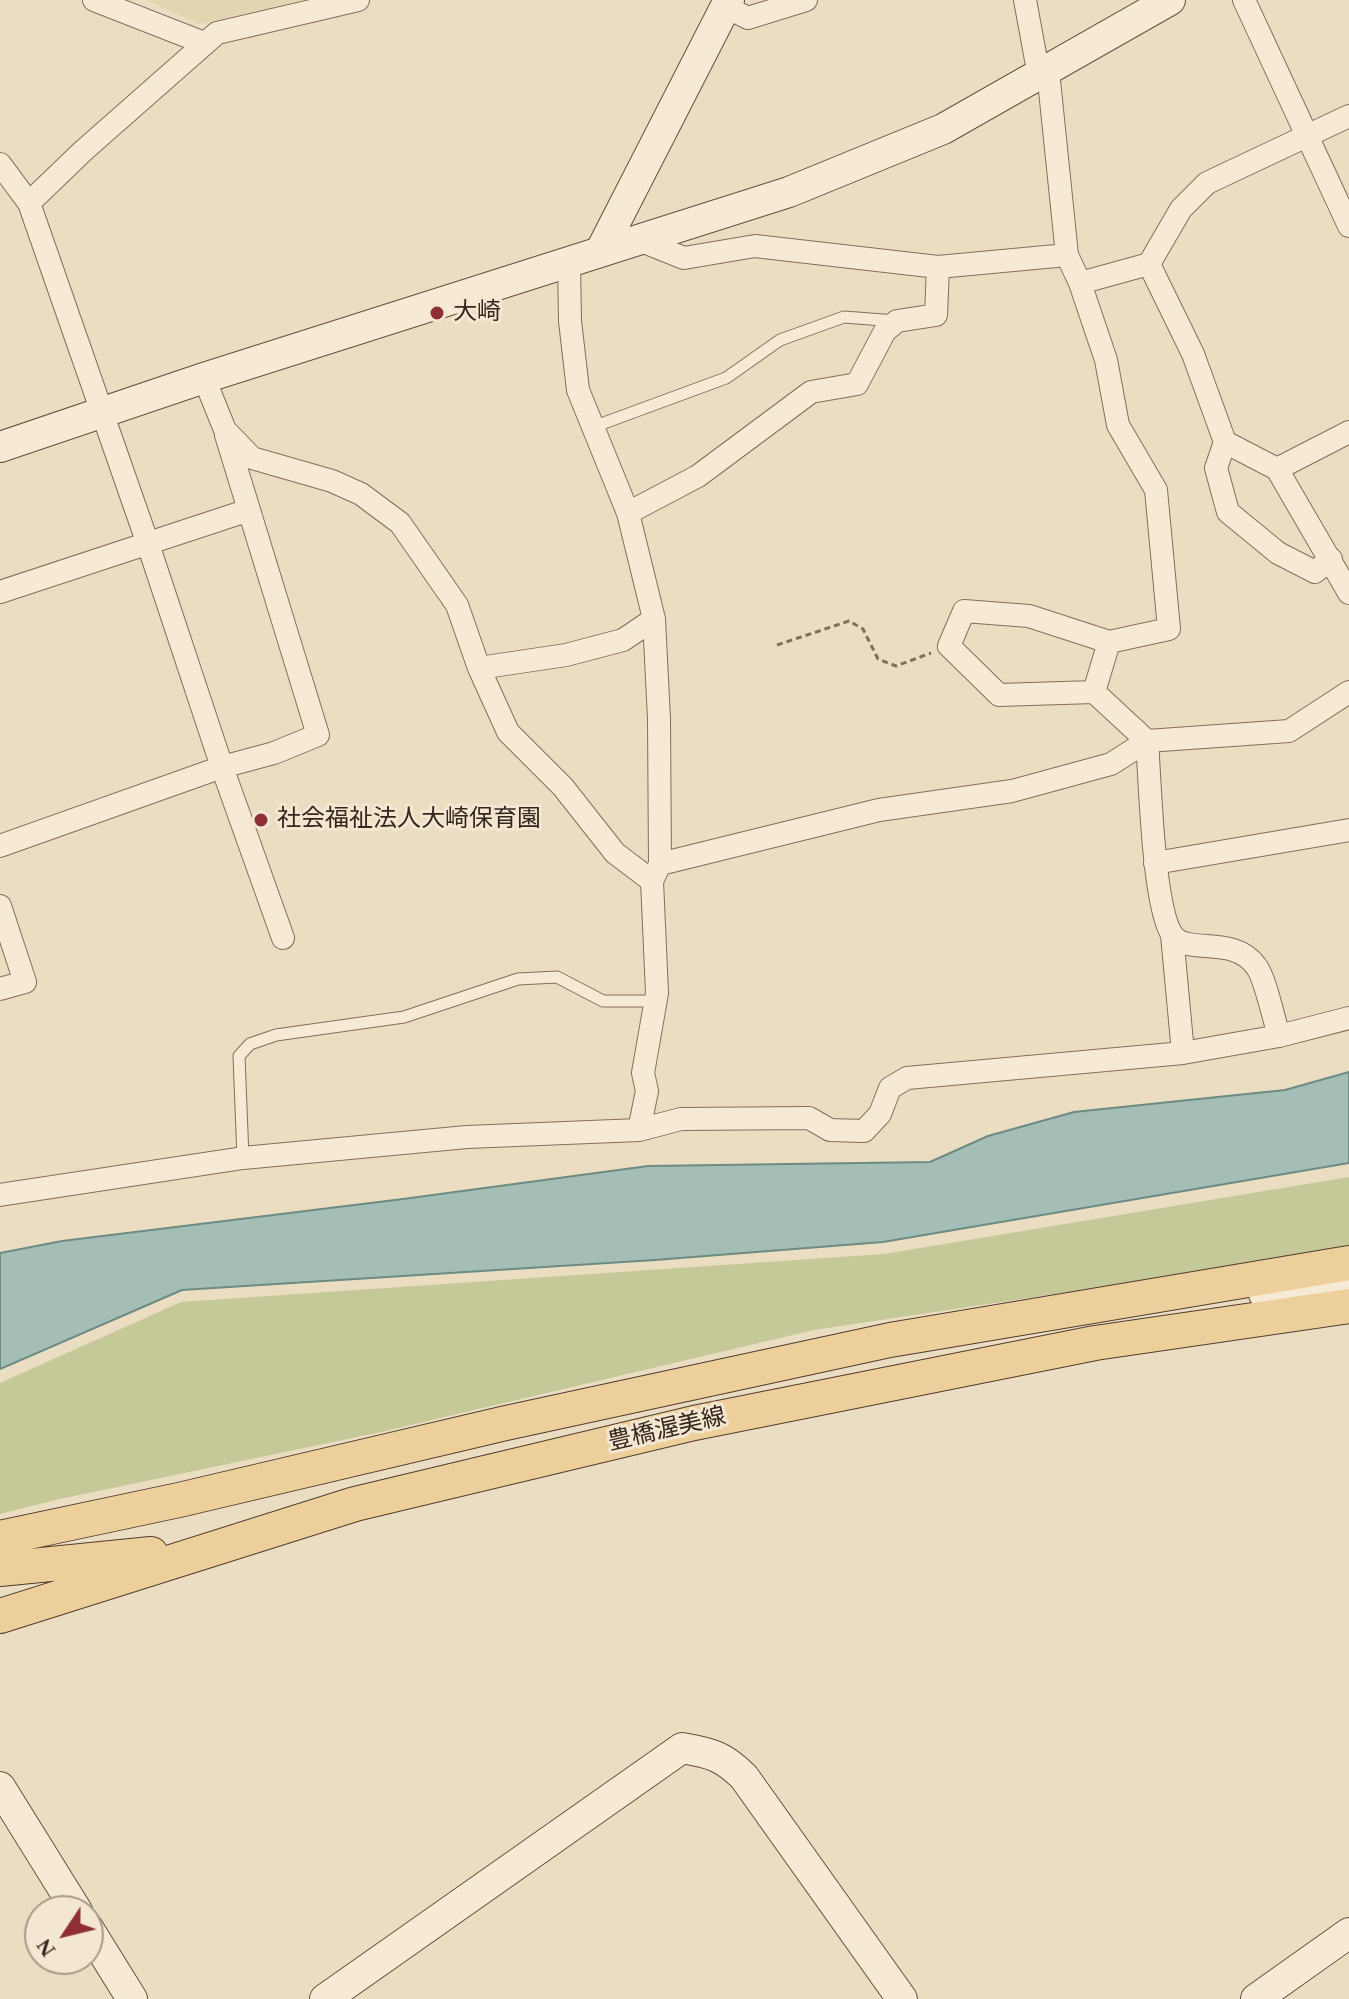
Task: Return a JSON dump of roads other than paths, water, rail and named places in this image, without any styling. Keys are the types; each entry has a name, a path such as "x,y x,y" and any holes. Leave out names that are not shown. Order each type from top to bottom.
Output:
{"main road":[{"name":"豊橋渥美線","path":"0,1538 194,1497 506,1423 862,1347 1349,1263"},
{"name":"豊橋渥美線","path":"0,1616 355,1504 694,1423 1095,1343 1349,1306"},
{"path":"0,1569 215,1548"}],"street":[{"path":"94,0 204,43"},
{"path":"29,203 217,33 358,0"},
{"path":"600,252 727,3 748,18 806,0"},
{"path":"1025,0 1044,74 1067,255 1080,283 1106,360 1118,425 1156,490 1169,629 1109,642 1029,616 964,611 949,646 999,695 1094,692 1147,741 1155,863 1172,935 1183,1053"},
{"path":"0,447 204,378 789,192 943,129 1170,0"},
{"path":"1244,0 1349,226"},
{"path":"1080,283 1149,264 1181,209 1207,183 1349,116"},
{"path":"0,164 29,203 283,938"},
{"path":"639,240 684,258 755,246 938,267 1067,255"},
{"path":"569,261 570,321 578,390 628,513 654,619 659,719 656,1001 643,1073 647,1091 639,1130"},
{"path":"1149,264 1193,354 1225,442 1216,468 1228,512 1278,553 1315,572 1331,559"},
{"path":"628,513 698,476 811,392 857,384 885,331 897,321 936,315 938,267"},
{"path":"0,846 222,767 274,753 318,735 225,430 204,378"},
{"path":"225,430 252,458 332,481 361,494 400,523 457,605 479,668 508,732 563,787 615,853 656,873 879,810 1012,791 1111,764 1147,741 1289,731 1349,692"},
{"path":"1277,469 1349,432"},
{"path":"1225,442 1277,469 1349,593"},
{"path":"0,592 249,510"},
{"path":"479,668 566,655 623,640 654,619"},
{"path":"1094,692 1109,642"},
{"path":"1155,863 1349,830"},
{"path":"0,906 25,982 0,989"},
{"path":"1172,935 1184,945 1211,945 1238,951 1257,966 1279,1036"},
{"path":"0,1195 243,1158 467,1137 639,1130 681,1119 809,1118 830,1130 864,1131 880,1114 890,1088 907,1078 1183,1053 1279,1036 1349,1018"},
{"path":"862,1347 937,1343 1349,1281"},
{"path":"325,1999 682,1748 706,1752 726,1760 744,1777 902,1999"},
{"path":"0,1787 67,1895"},
{"path":"1256,1999 1349,1933"},
{"path":"104,1954 132,1999"}],"lane":[{"path":"593,427 726,378 780,340 844,317 897,321"},
{"path":"243,1158 239,1056 250,1044 276,1035 404,1017 518,979 557,977 603,1001 656,1001"}],"water":[{"path":"1349,1072 1349,1163 883,1242 182,1290 0,1369 0,1253 62,1241 648,1166 930,1162 988,1136 1074,1112 1285,1090"}],"place":[{"name":"大崎","path":"437,313"},
{"name":"社会福祉法人大崎保育園","path":"261,820"}]}
